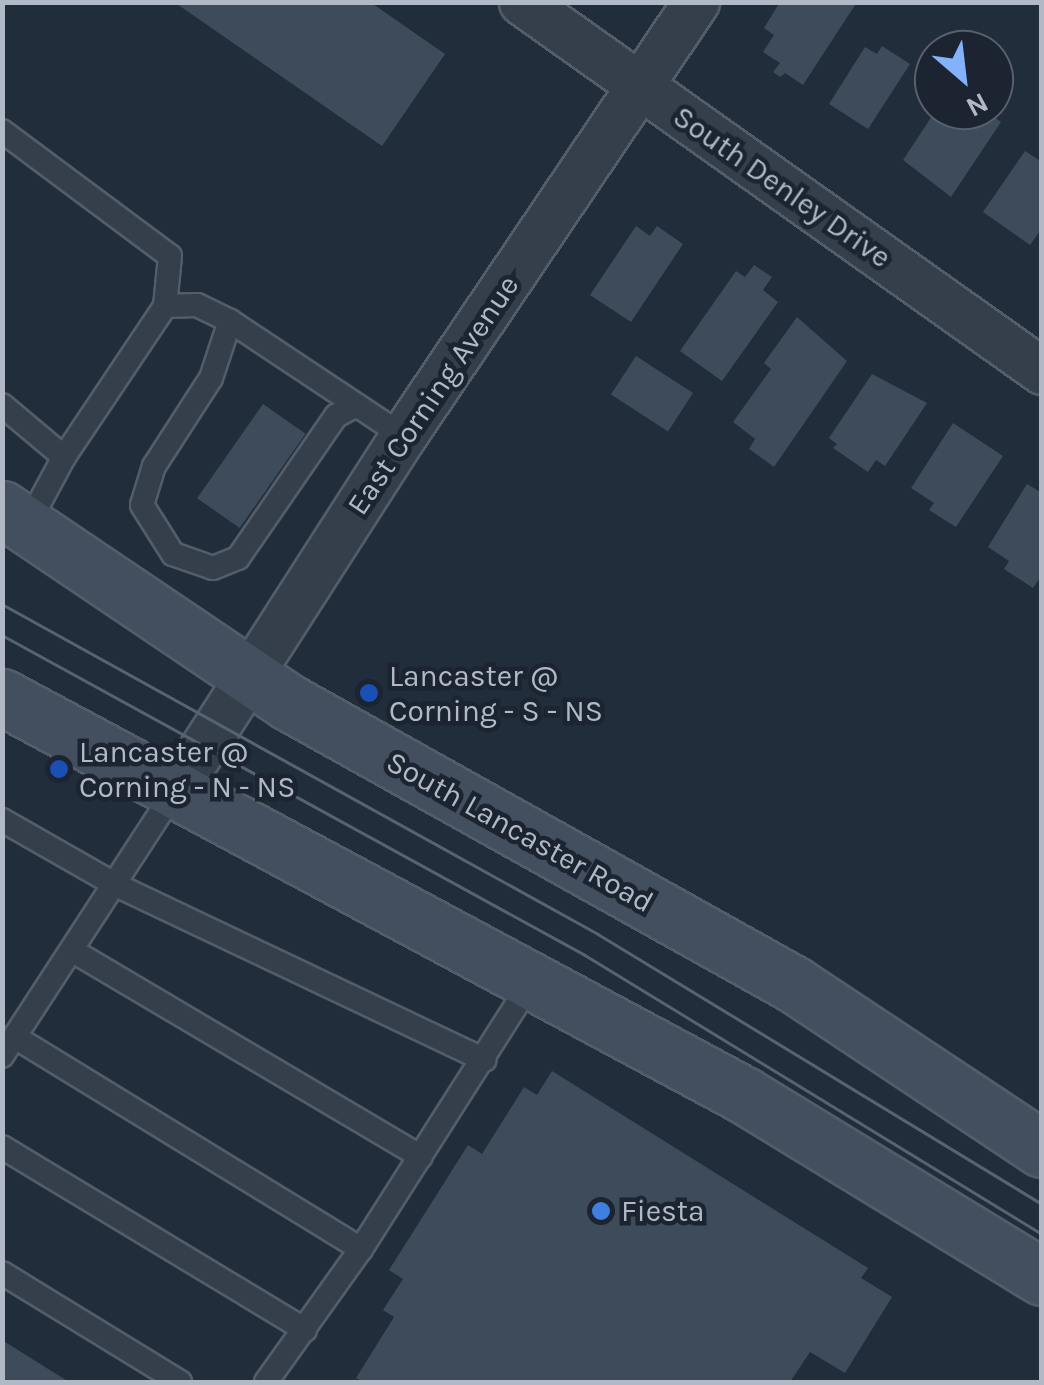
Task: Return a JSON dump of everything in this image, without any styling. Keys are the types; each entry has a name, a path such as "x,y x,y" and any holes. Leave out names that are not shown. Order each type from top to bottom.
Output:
{"main road":[{"name":"South Lancaster Road","path":"15,516 248,678 795,984 1042,1149"},
{"path":"2,697 744,1096 1042,1277"}],"street":[{"name":"South Denley Drive","path":"522,2 1042,372"},
{"name":"East Corning Avenue","path":"175,791 403,436 696,2"}],"lane":[{"path":"2,130 170,256 165,306 64,457 15,516"},
{"path":"165,306 197,305 230,321 353,407 403,436"},
{"path":"230,321 211,378 154,466 142,505 172,554 213,568 238,558 336,416 353,407"},
{"path":"2,405 64,457"},
{"path":"175,791 9,1047 361,1250"},
{"path":"5,827 116,885 485,1060"},
{"path":"73,950 422,1158"},
{"path":"266,1382 361,1250 530,984"},
{"path":"2,1147 305,1330"},
{"path":"2,1273 180,1382"}],"building":[{"path":"174,2 370,2 445,54 382,146"},
{"path":"780,2 857,2 803,85 785,73 780,77 773,72 780,63 763,52 774,35 764,28"},
{"path":"882,46 910,64 868,129 829,104 865,47 877,54"},
{"path":"923,130 996,130 951,197 903,160"},
{"path":"1025,151 1042,162 1042,228 1030,245 983,212"},
{"path":"636,226 650,236 657,226 683,244 631,322 590,295"},
{"path":"754,265 772,277 763,290 778,302 722,381 680,351 736,271 745,277"},
{"path":"797,317 847,361 774,467 749,449 755,439 733,422 771,369 764,363"},
{"path":"636,356 693,393 668,432 611,395"},
{"path":"872,374 927,403 885,466 876,460 868,472 833,448 837,444 829,438"},
{"path":"263,404 306,434 240,528 197,498"},
{"path":"953,423 1003,456 956,527 929,510 934,503 911,488"},
{"path":"1027,484 1042,493 1042,575 1033,588 1004,569 1009,561 988,547"},
{"name":"Fiesta","path":"552,1071 868,1268 861,1278 892,1297 845,1373 810,1352 790,1382 364,1382 356,1378 394,1317 383,1310 403,1279 389,1270 468,1145 482,1154 524,1087 537,1095"},
{"path":"2,1340 69,1382 2,1382"}],"tram line":[{"path":"2,604 598,934 1042,1204"},
{"path":"2,635 585,955 1042,1234"}],"place":[{"name":"Lancaster @ Corning - S - NS","path":"369,693"},
{"name":"Lancaster @ Corning - N - NS","path":"59,769"},
{"name":"Fiesta","path":"601,1211"}]}
